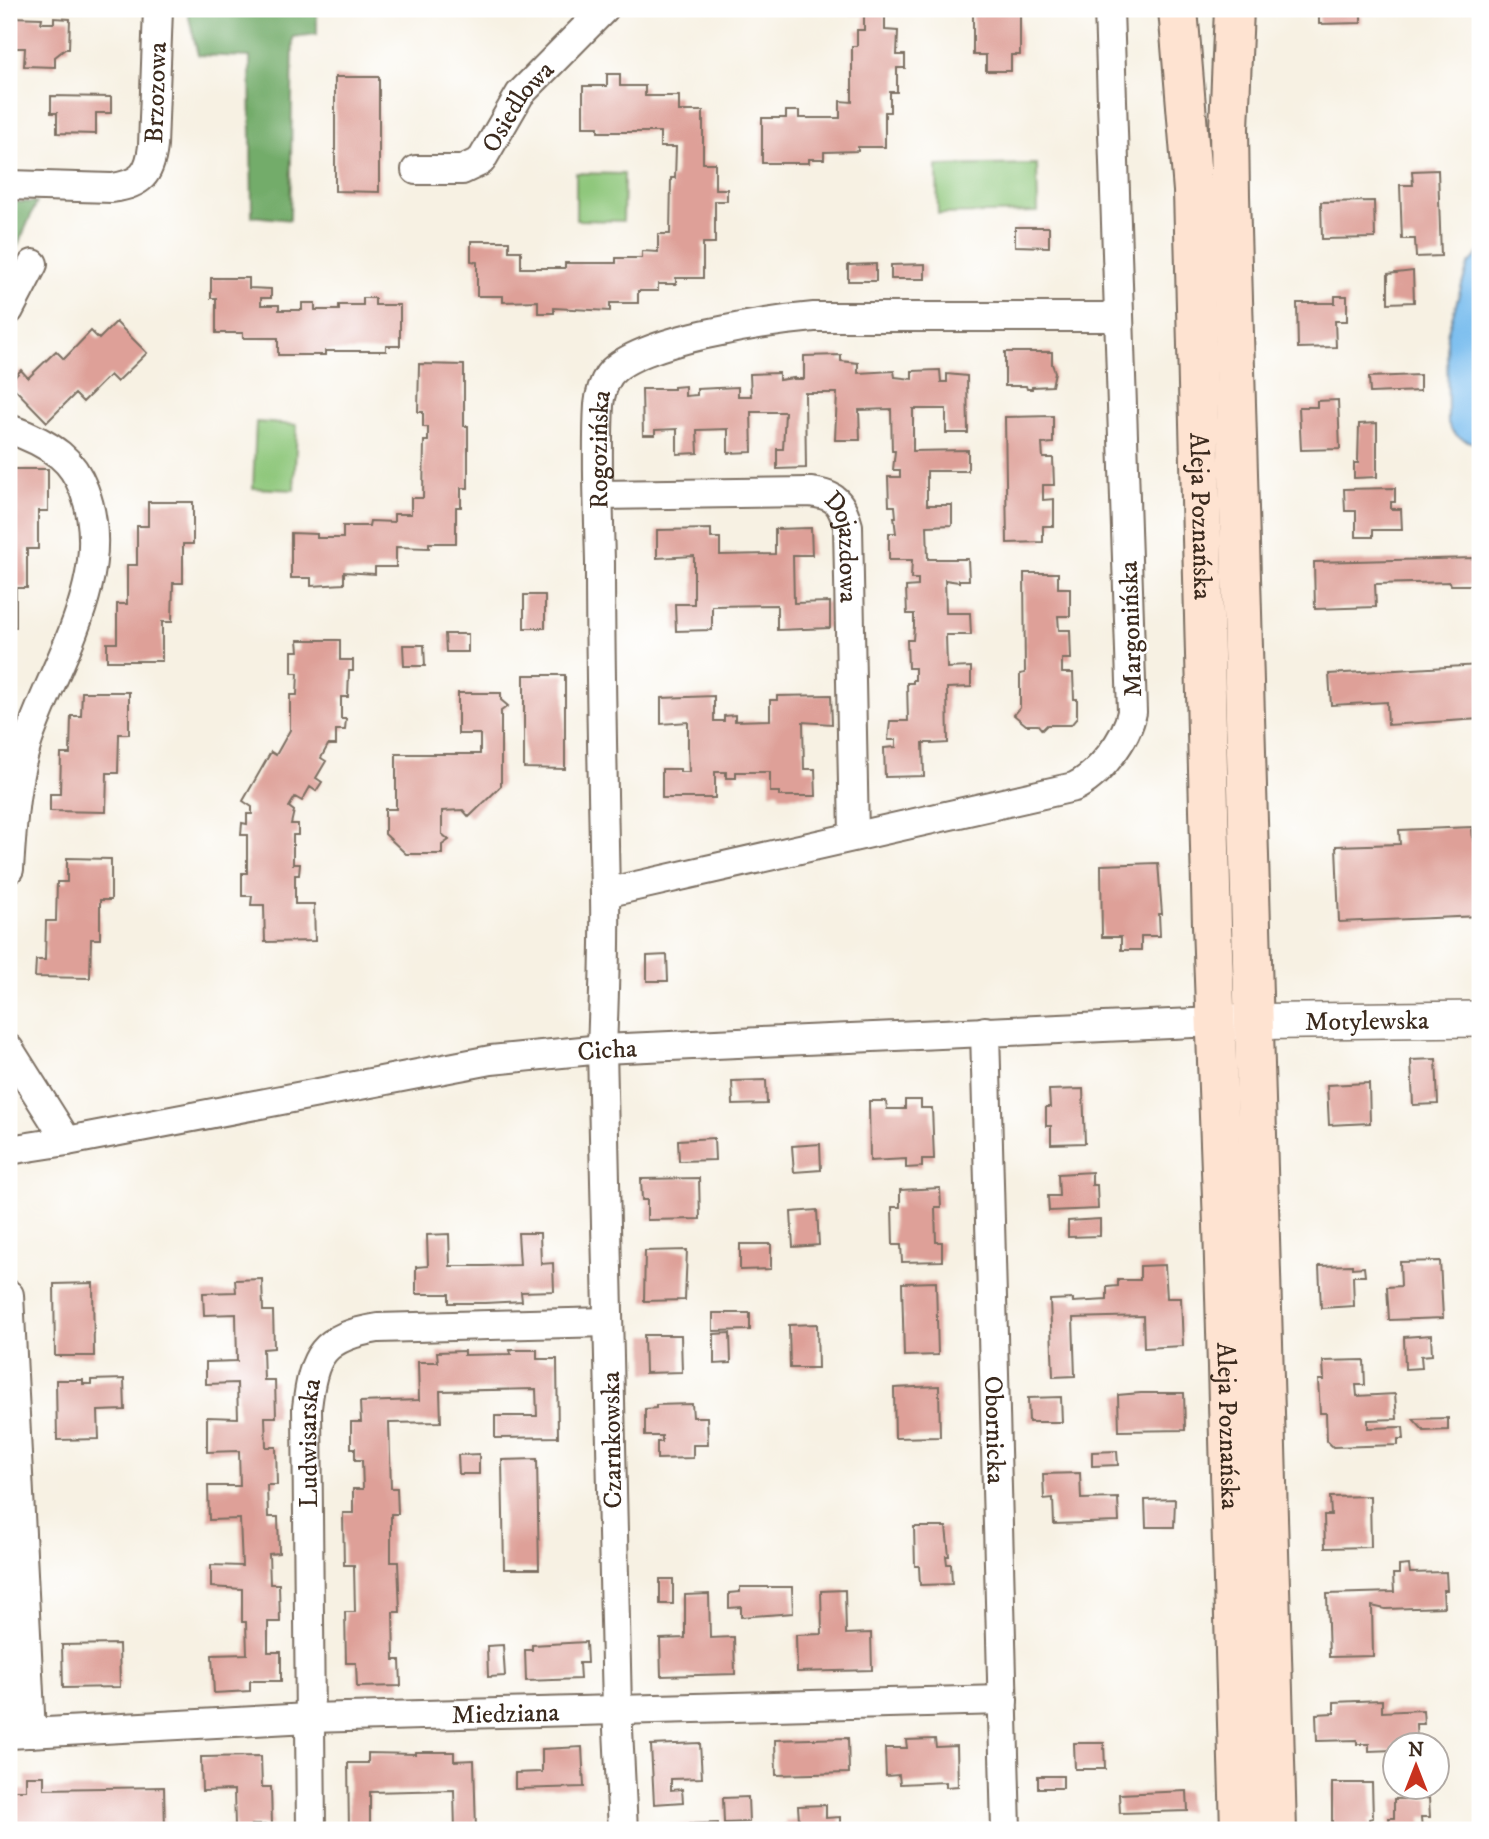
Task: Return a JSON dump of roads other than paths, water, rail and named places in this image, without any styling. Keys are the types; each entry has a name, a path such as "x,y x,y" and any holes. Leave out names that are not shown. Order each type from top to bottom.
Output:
{"main road":[{"name":"Aleja Poznańska","path":"1178,9 1193,181 1240,1830"},
{"name":"Aleja Poznańska","path":"1234,9 1229,160 1277,1830"}],"street":[{"name":"Brzozowa","path":"9,185 112,188 128,186 145,173 152,161 158,9"},
{"name":"Osiedlowa","path":"416,170 462,170 481,160 520,94 604,9"},
{"name":"Margonińska","path":"605,893 1074,788 1093,776 1130,722 1132,699 1108,9"},
{"path":"9,310 33,264"},
{"name":"Rogozińska","path":"602,1049 606,958 602,816 599,402 603,385 612,371 625,360 645,351 753,323 814,317 1119,317"},
{"path":"9,429 34,438 68,463 76,473 87,498 93,530 88,583 79,613 32,730 17,782 9,869"},
{"name":"Dojazdowa","path":"599,495 810,492 826,494 836,500 844,512 848,526 854,836"},
{"name":"Motylewska","path":"1254,1022 1480,1019"},
{"path":"1216,1022 1254,1022"},
{"name":"Cicha","path":"9,1150 491,1060 602,1049 1216,1022"},
{"name":"Obornicka","path":"985,1031 1006,1830"},
{"path":"9,1047 67,1141"},
{"name":"Czarnkowska","path":"602,1049 617,1709 623,1830"},
{"path":"9,1295 20,1734"},
{"name":"Ludwisarska","path":"311,1830 307,1408 314,1368 324,1349 355,1332 378,1328 608,1322"},
{"name":"Miedziana","path":"20,1734 309,1718 1003,1700"}],"water":[{"path":"1480,252 1480,445 1457,435 1448,423 1447,334 1468,265"}]}
